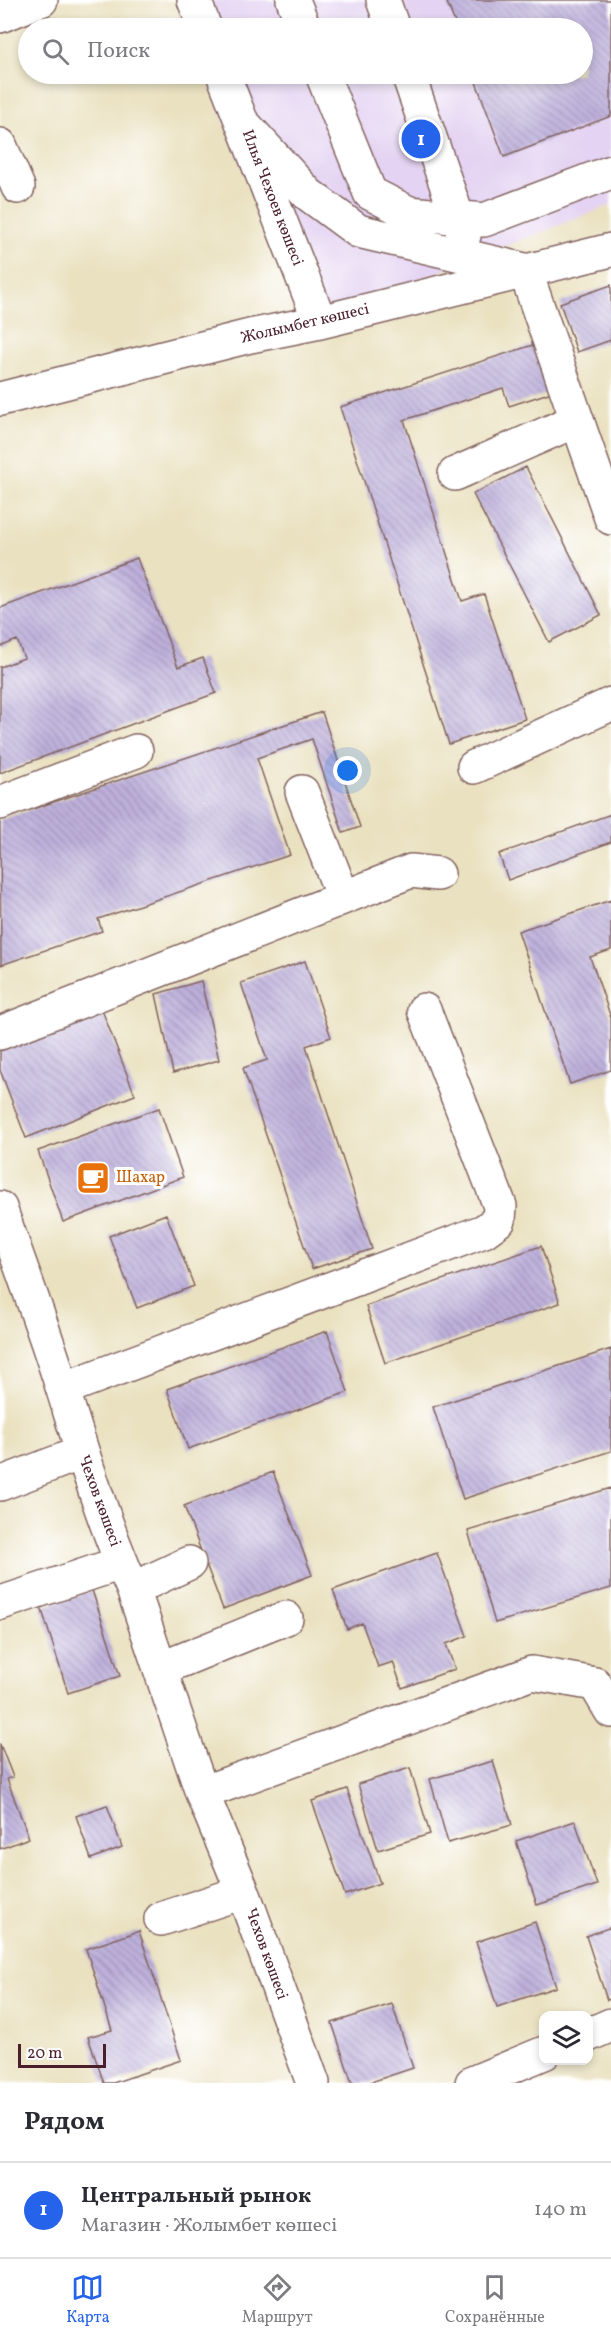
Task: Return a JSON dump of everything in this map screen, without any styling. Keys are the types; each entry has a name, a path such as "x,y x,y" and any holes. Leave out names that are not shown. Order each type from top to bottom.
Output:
{"street":[{"path":"0,16 41,0"},
{"path":"194,0 201,18"},
{"path":"293,0 300,18"},
{"path":"383,0 389,18"},
{"name":"Илья Чехоев көшесі","path":"227,84 320,322"},
{"path":"326,84 370,193 410,213 484,220 611,172"},
{"path":"412,84 459,218 470,258"},
{"path":"242,122 308,194 358,231 525,270 611,518"},
{"path":"0,145 18,187"},
{"name":"Жолымбет көшесі","path":"0,399 250,336 320,322 611,250"},
{"path":"455,474 577,420"},
{"path":"474,767 611,704"},
{"path":"0,803 136,751"},
{"path":"302,792 343,897"},
{"path":"0,1033 411,871 438,874"},
{"path":"63,1389 484,1232 499,1220 500,1206 424,1010"},
{"name":"Чехов көшесі","path":"0,1208 63,1389 81,1453 127,1576 202,1793 243,1892 313,2083"},
{"path":"0,1484 81,1453"},
{"path":"1,1603 189,1563"},
{"path":"160,1669 286,1618"},
{"path":"202,1793 532,1673 596,1684 611,1712"},
{"path":"161,1919 243,1892"},
{"path":"593,2033 611,2025"},
{"path":"472,2083 539,2056"}],"shaded area":[{"path":"178,0 611,0 611,205 302,325 210,84 593,84 593,18 185,18"}],"building":[{"path":"446,0 611,0 611,116 504,157 477,84 593,84 593,18 453,18"},
{"path":"611,285 611,340 577,352 560,303"},
{"path":"539,343 555,391 509,406 503,388 404,420 462,601 484,594 525,719 449,744 340,407"},
{"path":"526,467 601,615 549,642 473,494"},
{"path":"137,558 178,667 203,658 216,693 0,773 0,667 24,658 17,640 0,647 0,608"},
{"path":"322,712 360,827 343,833 312,739 257,758 290,855 98,919 102,931 1,965 0,820"},
{"path":"611,814 611,842 508,880 499,854"},
{"path":"611,900 611,950 590,957 611,1018 611,1070 570,1084 518,931"},
{"path":"305,961 331,1037 306,1046 372,1249 312,1269 243,1068 267,1060 241,983"},
{"path":"201,981 219,1060 173,1073 156,994"},
{"path":"102,1010 135,1095 26,1138 0,1070 0,1051"},
{"path":"159,1108 183,1177 63,1222 38,1151"},
{"path":"166,1214 194,1286 137,1308 109,1236"},
{"path":"541,1246 560,1303 385,1363 366,1306"},
{"path":"327,1331 348,1392 188,1449 167,1389"},
{"path":"611,1349 611,1451 463,1499 433,1407"},
{"path":"273,1472 312,1575 223,1609 184,1506"},
{"path":"611,1488 611,1588 495,1623 468,1531"},
{"path":"437,1553 467,1636 446,1644 455,1669 402,1688 393,1662 378,1667 362,1623 347,1629 333,1590"},
{"path":"92,1590 120,1676 68,1693 41,1607"},
{"path":"0,1744 13,1777 7,1779 29,1838 0,1849"},
{"path":"493,1761 512,1825 448,1843 430,1779"},
{"path":"410,1768 430,1834 378,1850 358,1784"},
{"path":"347,1789 380,1883 345,1895 312,1801"},
{"path":"107,1805 122,1847 91,1859 76,1816"},
{"path":"575,1821 597,1885 537,1905 516,1841"},
{"path":"535,1922 556,1987 497,2007 476,1942"},
{"path":"611,1927 611,1999 607,2000 586,1936"},
{"path":"139,1931 181,2060 113,2083 104,2083 88,2037 112,2030 86,1949"},
{"path":"392,2004 413,2068 368,2083 352,2083 332,2023"}],"place":[{"name":"Центральный рынок","path":"421,139"},
{"name":"Шахар","path":"93,1178"}]}
